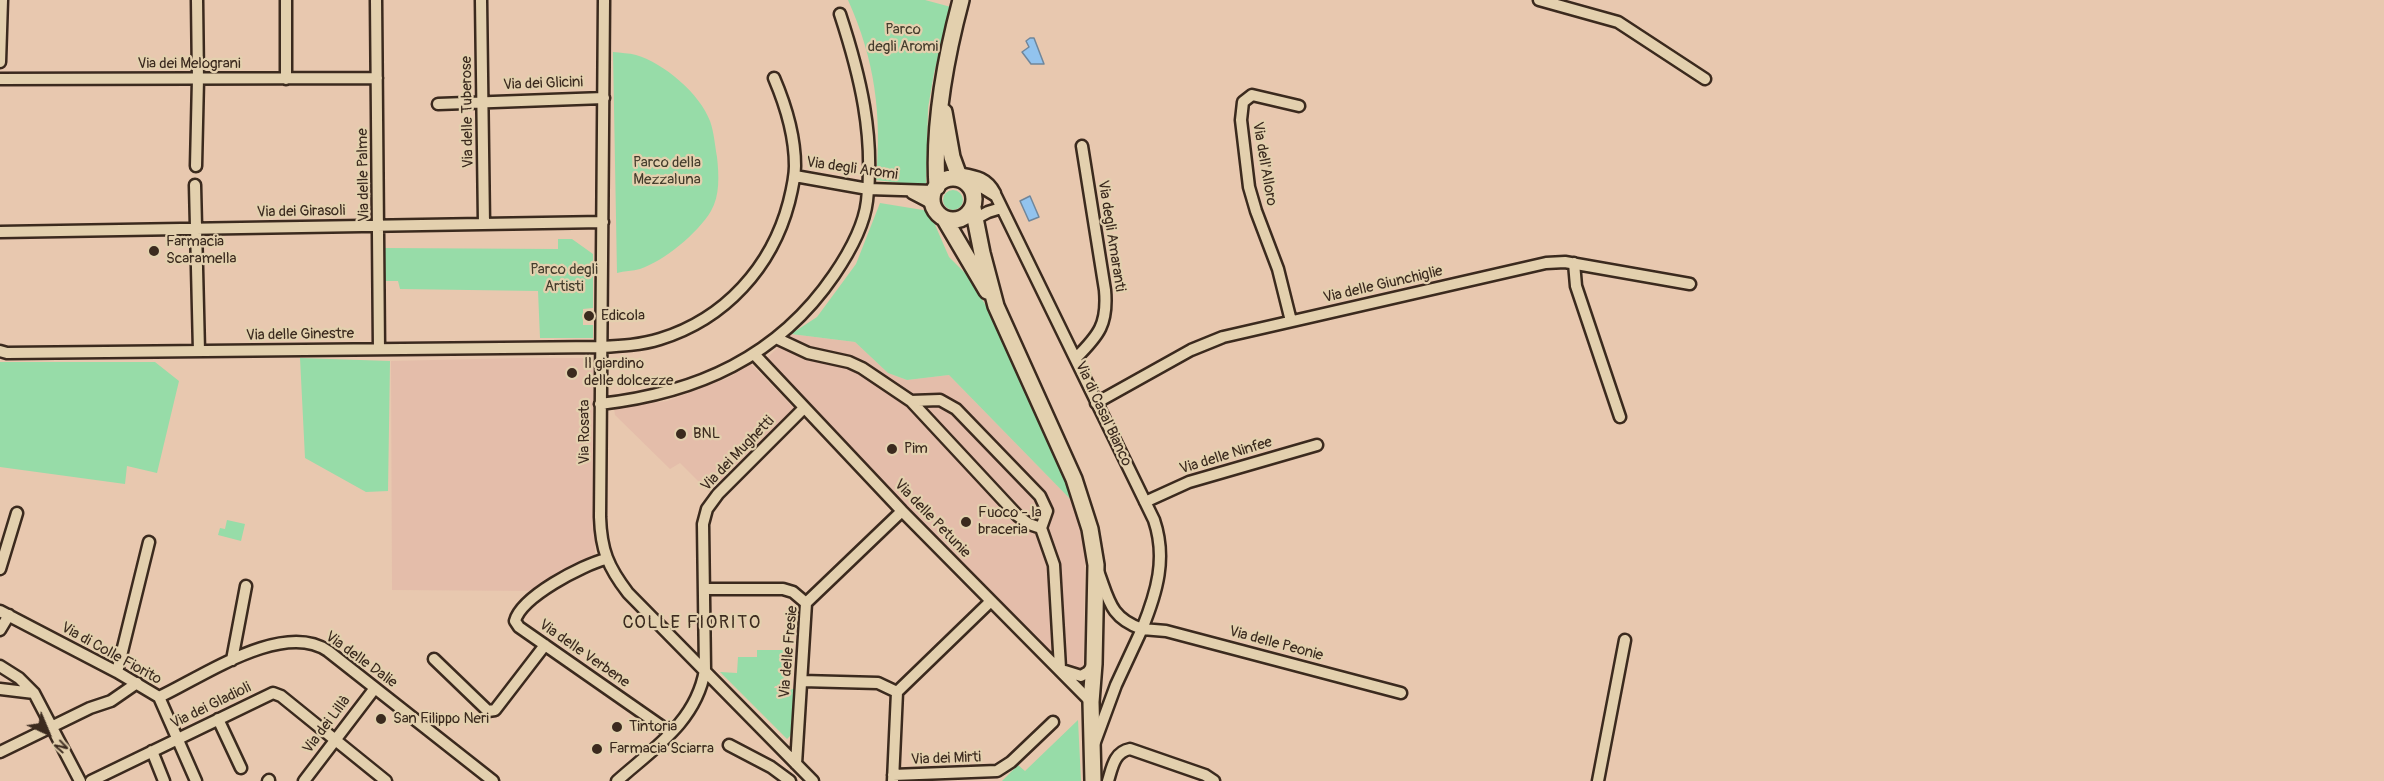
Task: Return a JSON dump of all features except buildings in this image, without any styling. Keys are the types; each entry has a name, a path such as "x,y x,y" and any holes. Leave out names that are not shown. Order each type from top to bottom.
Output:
{"main road":[{"path":"942,98 952,157 962,179 974,196 974,213 960,219 944,218 938,215 934,194 937,133 942,98 949,50 961,0"},
{"path":"934,194 945,180 962,179"},
{"name":"Via di Casal Bianco","path":"974,213 996,306 1081,499 1090,529 1096,565 1094,664 1090,702 1093,781"},
{"path":"944,218 996,306"}],"street":[{"path":"0,62 2,0"},
{"path":"196,165 197,0"},
{"path":"286,0 286,79"},
{"name":"Via delle Palme","path":"376,0 379,349"},
{"name":"Via delle Tuberose","path":"481,0 484,224"},
{"name":"Via Rosata","path":"604,0 600,517 601,538 606,559 628,593 813,781"},
{"path":"1539,0 1618,22 1705,79"},
{"path":"600,404 659,395 692,386 731,368 776,338 818,297 847,256 862,222 867,202 870,161 865,109 858,71 840,14"},
{"name":"Via dei Melograni","path":"0,79 377,78"},
{"name":"Via delle Ginestre","path":"0,351 8,353 601,347 644,343 673,335 699,321 732,297 753,276 775,244 784,221 795,176 791,126 774,78"},
{"name":"Via dell'Alloro","path":"1291,321 1278,268 1252,199 1241,115 1243,102 1252,95 1299,106"},
{"name":"Via dei Glicini","path":"438,104 603,98"},
{"name":"Via degli Amaranti","path":"1076,358 1099,332 1106,311 1082,146"},
{"name":"Via degli Aromi","path":"795,176 868,189 934,194"},
{"name":"Via di Casal Bianco","path":"962,179 996,196 1146,502 1159,540 1161,567 1156,591 1116,685 1092,751"},
{"path":"195,185 199,351"},
{"path":"974,213 1002,208"},
{"name":"Via dei Girasoli","path":"0,232 603,222"},
{"name":"Via delle Giunchiglie","path":"1096,403 1210,341 1546,263 1574,263 1690,284"},
{"path":"1574,263 1576,286 1620,417"},
{"path":"776,338 808,353 849,362 862,368 910,401 1018,516 1029,524 1041,528"},
{"name":"Via delle Petunie","path":"754,354 902,511 1060,668 1090,702"},
{"path":"910,401 940,399 956,409 1040,496 1047,511 1041,528 1054,565 1060,668 1081,676 1088,672 1094,664"},
{"name":"Via dei Mughetti","path":"617,781 671,733 694,704 705,670 704,524 707,509 718,494 804,408"},
{"name":"Via delle Ninfee","path":"1146,502 1189,482 1317,445"},
{"name":"Via delle Fresie","path":"796,764 806,603 902,511"},
{"path":"0,569 16,513"},
{"path":"117,672 148,542"},
{"name":"Via delle Verbene","path":"606,559 575,571 532,600 516,616 515,621 517,626 671,733"},
{"name":"Via di Casal Bianco","path":"1096,565 1109,602 1117,615 1128,623 1142,628"},
{"path":"232,660 246,586"},
{"path":"704,589 783,589 793,592 806,603"},
{"path":"893,778 897,692 991,601"},
{"path":"0,630 4,613"},
{"name":"Via di Colle Fiorito","path":"4,613 117,672 159,697 196,781"},
{"name":"Via delle Peonie","path":"1142,628 1166,631 1401,693"},
{"path":"1598,781 1624,640"},
{"name":"Via delle Dalie","path":"159,697 232,660 270,646 312,643 325,649 493,781"},
{"path":"434,659 488,711 495,710 545,645"},
{"path":"0,666 19,678 34,693 80,781"},
{"path":"802,681 878,683 897,692"},
{"path":"0,752 90,708 111,701 137,683"},
{"name":"Via dei Lillà","path":"304,781 375,688"},
{"path":"0,689 34,693"},
{"name":"Via dei Gladioli","path":"91,781 275,693 335,740"},
{"path":"218,719 241,768"},
{"name":"Via dei Mirti","path":"893,778 997,771 1011,762 1053,722"},
{"path":"335,740 386,781"},
{"path":"729,745 771,767 790,781"},
{"path":"1108,781 1118,754 1130,749 1205,775 1214,781"},
{"path":"152,751 164,781"}],"shaded area":[{"path":"791,334 855,342 888,373 907,380 949,375 1076,505 1085,551 1083,691 763,362"},
{"path":"593,358 595,557 571,565 533,591 392,590 391,361"},
{"path":"751,364 795,409 710,493 680,463 670,469 615,415 614,408 667,401 728,378"}],"green space":[{"name":"Parco degli Aromi","path":"848,0 925,0 951,7 934,73 928,108 926,186 876,180 878,132 874,88 865,44"},
{"name":"Parco della Mezzaluna","path":"613,52 628,53 647,59 669,72 690,90 705,111 711,125 718,178 714,205 689,237 670,253 649,265 637,270 617,273"},
{"path":"953,190 960,193 963,200 960,207 953,210 946,207 943,200 946,193"},
{"path":"880,203 929,211 949,257 966,274 990,312 1045,431 1076,505 949,375 907,380 888,373 855,342 791,334 817,317 856,264"},
{"name":"Parco degli Artisti","path":"558,239 572,239 593,254 593,308 583,309 583,325 593,325 593,338 540,338 538,291 400,289 398,281 385,281 385,248 558,249"},
{"path":"300,358 390,361 388,491 366,492 305,458"},
{"path":"0,362 155,362 179,381 157,473 127,466 125,484 0,467"},
{"path":"227,520 245,524 241,541 218,535 220,528 225,529"},
{"path":"757,650 786,650 787,686 775,686 774,688 794,689 792,734 787,739 720,672 737,673 738,657 757,657"},
{"path":"1078,720 1081,781 1002,781 1018,765 1025,771"}],"water":[{"path":"1034,38 1044,64 1031,64 1022,52 1029,47 1026,41"},
{"path":"1030,196 1039,217 1029,221 1020,201"}],"place":[{"name":"Farmacia Scaramella","path":"154,251"},
{"name":"Edicola","path":"589,316"},
{"name":"Il giardino delle dolcezze","path":"572,373"},
{"name":"BNL","path":"681,434"},
{"name":"Pim","path":"892,449"},
{"name":"Fuoco - la braceria","path":"966,522"},
{"name":"San Filippo Neri","path":"381,719"},
{"name":"Tintoria","path":"617,727"},
{"name":"Farmacia Sciarra","path":"597,749"}],"district":[{"name":"COLLE FIORITO","path":"692,623"}]}
